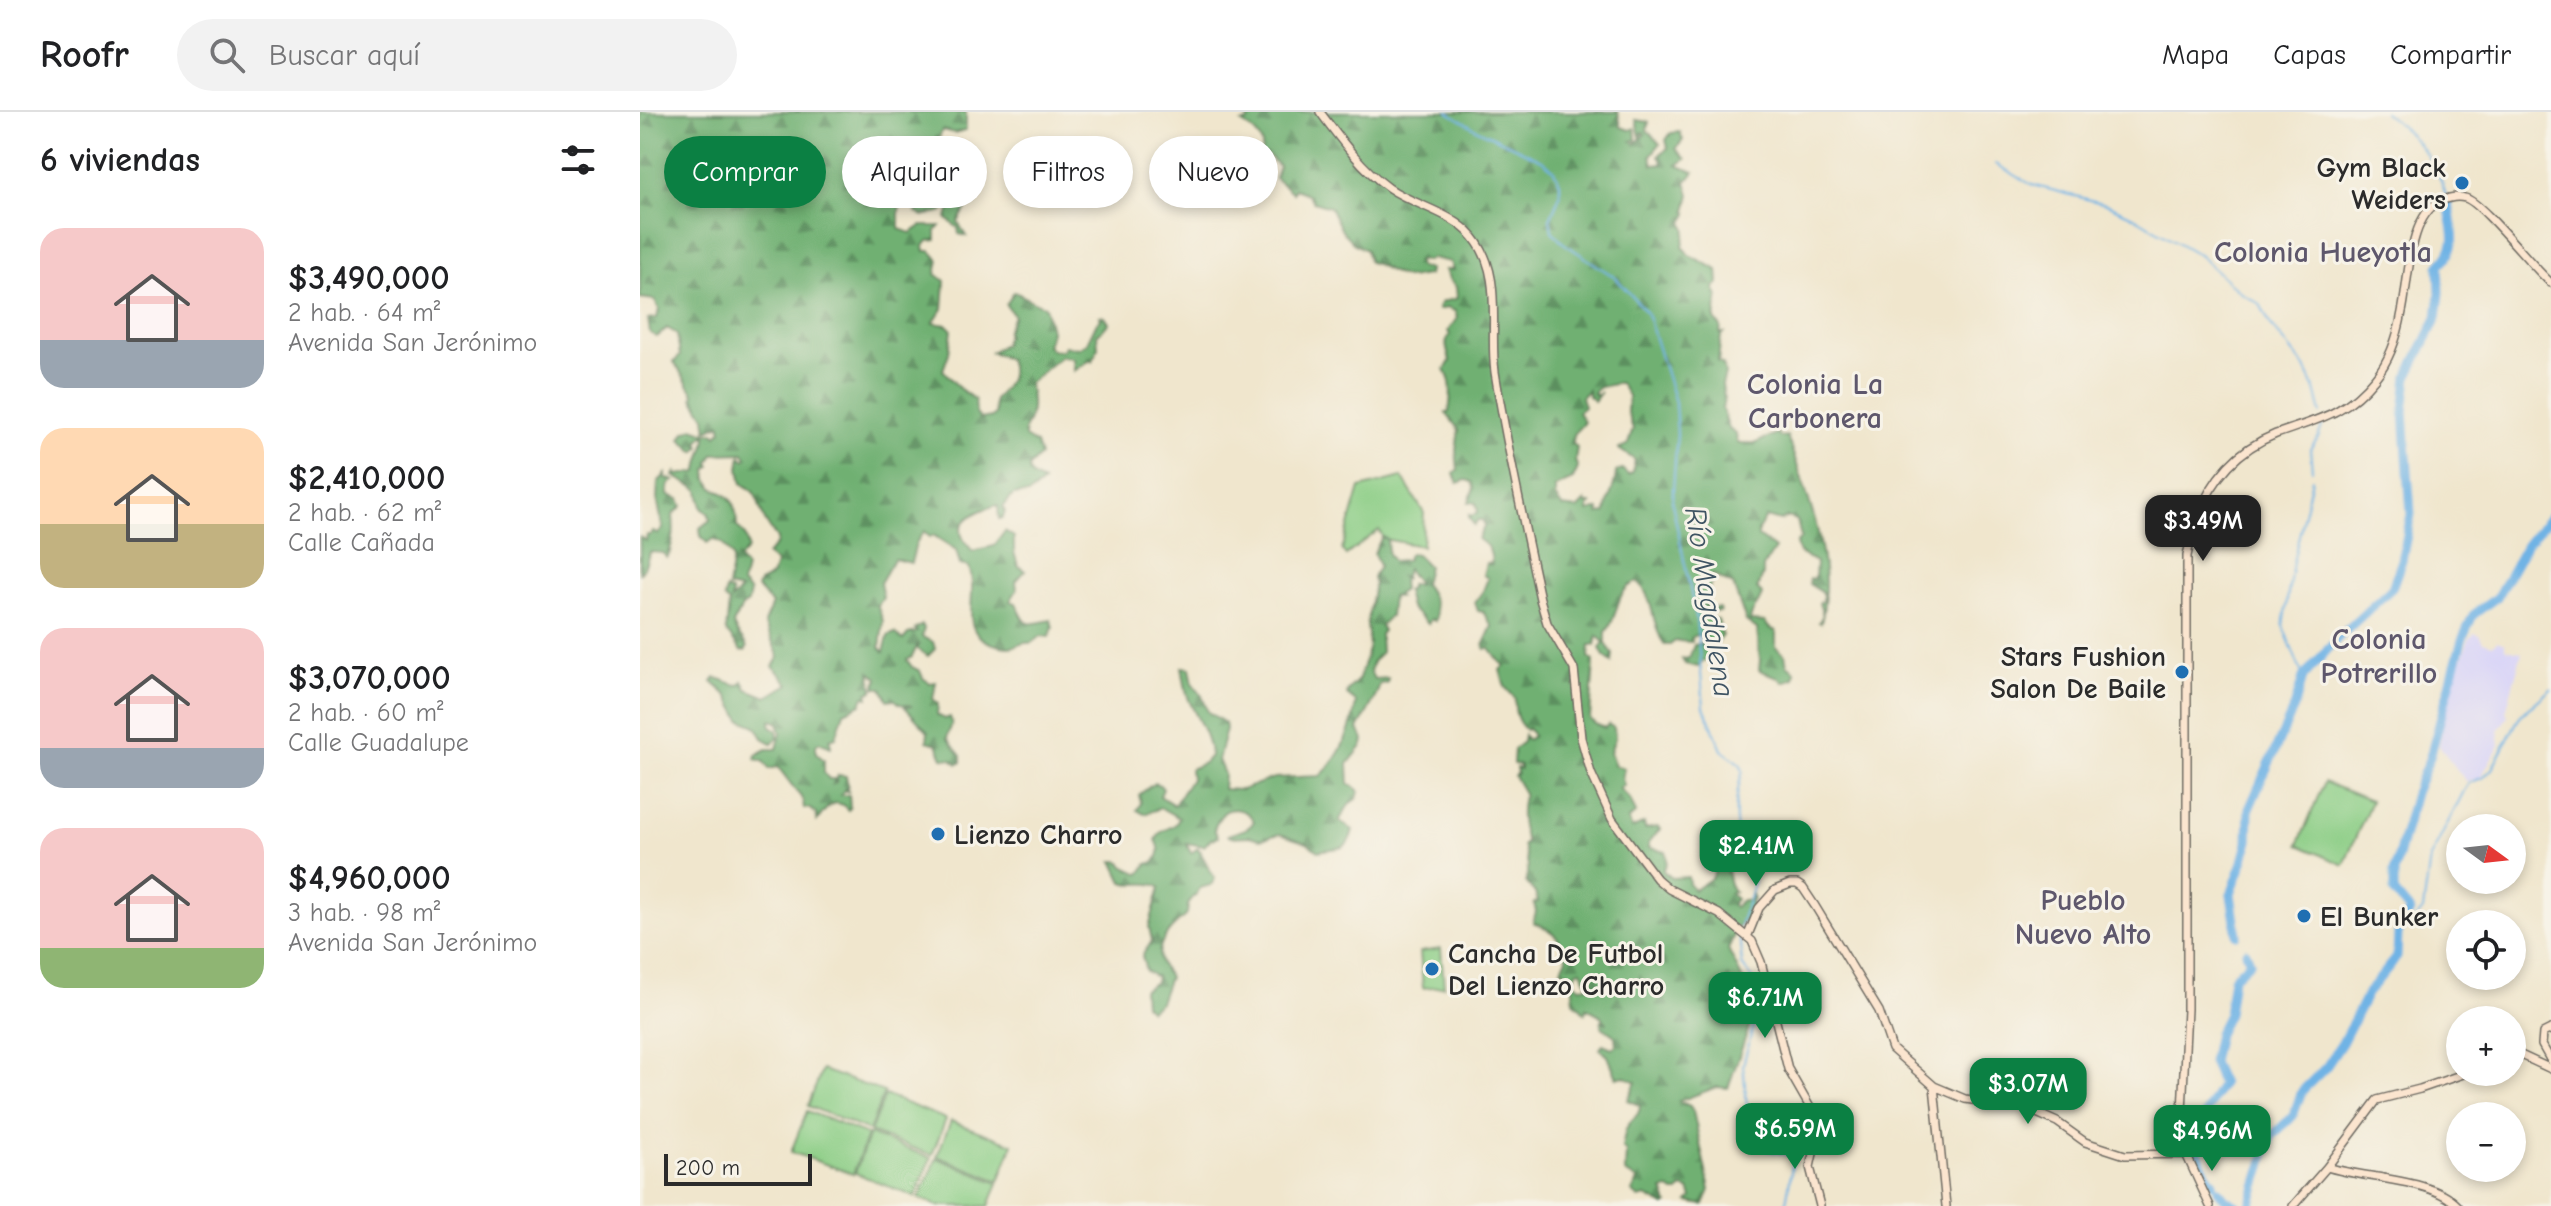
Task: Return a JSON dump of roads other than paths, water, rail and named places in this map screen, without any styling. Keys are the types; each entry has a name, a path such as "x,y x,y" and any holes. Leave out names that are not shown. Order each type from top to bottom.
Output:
{"street":[{"path":"1320,112 1373,176 1402,196 1457,223 1481,248 1490,275 1495,373 1530,554 1547,623 1574,669 1581,738 1591,773 1612,819 1657,879 1669,889 1719,914 1743,932 1761,962 1788,1069 1816,1118 1817,1136 1810,1167 1820,1206"},
{"path":"2210,1206 2186,1154 2181,1132 2187,1009 2187,568 2196,517 2217,479 2244,452 2272,436 2343,409 2378,375 2392,348 2401,319 2416,232 2426,212 2435,205 2456,198 2473,201 2551,283"},
{"path":"1743,932 1775,890 1797,884 1803,888 1879,1011 1894,1051 1934,1086 1965,1099 2023,1107 2057,1122 2085,1142 2125,1155 2186,1154"},
{"path":"2551,1029 2543,1033 2541,1041 2551,1061"},
{"path":"2526,1057 2551,1069"},
{"path":"2293,1206 2327,1167 2377,1100 2446,1080"},
{"path":"1934,1086 1946,1206"},
{"path":"2327,1167 2429,1189 2447,1196 2458,1206"}],"waterway":[{"name":"Río Magdalena","path":"1448,112 1476,129 1542,160 1553,169 1560,183 1560,195 1550,219 1552,231 1562,242 1616,278 1647,313 1675,402 1677,434 1672,503 1696,617 1704,707 1722,750 1740,764 1743,771 1736,818 1738,833 1752,858 1754,872 1740,927"},
{"path":"2384,112 2422,149 2437,171 2446,196"},
{"path":"1996,164 2032,185 2106,204 2129,214 2199,255 2242,294 2260,304 2270,324 2304,366 2315,389 2321,413"},
{"path":"2237,935 2231,894 2248,843 2249,809 2295,705 2303,677 2338,638 2392,588 2402,560 2411,514 2404,412 2408,376 2437,318 2439,266 2450,251 2454,237 2448,204"},
{"path":"2312,470 2310,449 2323,423"},
{"path":"2303,677 2283,626 2293,562 2312,479"},
{"path":"2250,1206 2271,1137 2293,1116 2302,1091 2326,1067 2367,994 2397,957 2398,933 2410,911 2394,892 2394,872 2462,640 2473,615 2497,597 2526,545 2551,516"},
{"path":"2398,933 2423,910 2430,858 2469,783 2484,777 2492,769 2520,716 2551,689"},
{"name":"Río Magdalena","path":"1739,933 1742,965 1757,986 1759,1005 1743,1065 1750,1137 1761,1149 1793,1156 1785,1206"},
{"path":"2213,1183 2199,1157 2199,1133 2222,1084 2212,1062 2218,1034 2228,1014 2233,978 2250,962 2246,952"},
{"path":"2218,1190 2226,1200 2237,1206"}],"place":[{"name":"Gym Black Weiders","path":"2462,183"},
{"name":"Stars Fushion Salon De Baile","path":"2182,672"},
{"name":"Lienzo Charro","path":"938,834"},
{"name":"El Bunker","path":"2304,916"},
{"name":"Cancha De Futbol Del Lienzo Charro","path":"1432,969"}],"district":[{"name":"Colonia Hueyotla","path":"2323,252"},
{"name":"Colonia La Carbonera","path":"1815,401"},
{"name":"Colonia Potrerillo","path":"2379,656"},
{"name":"Pueblo Nuevo Alto","path":"2083,917"}]}
